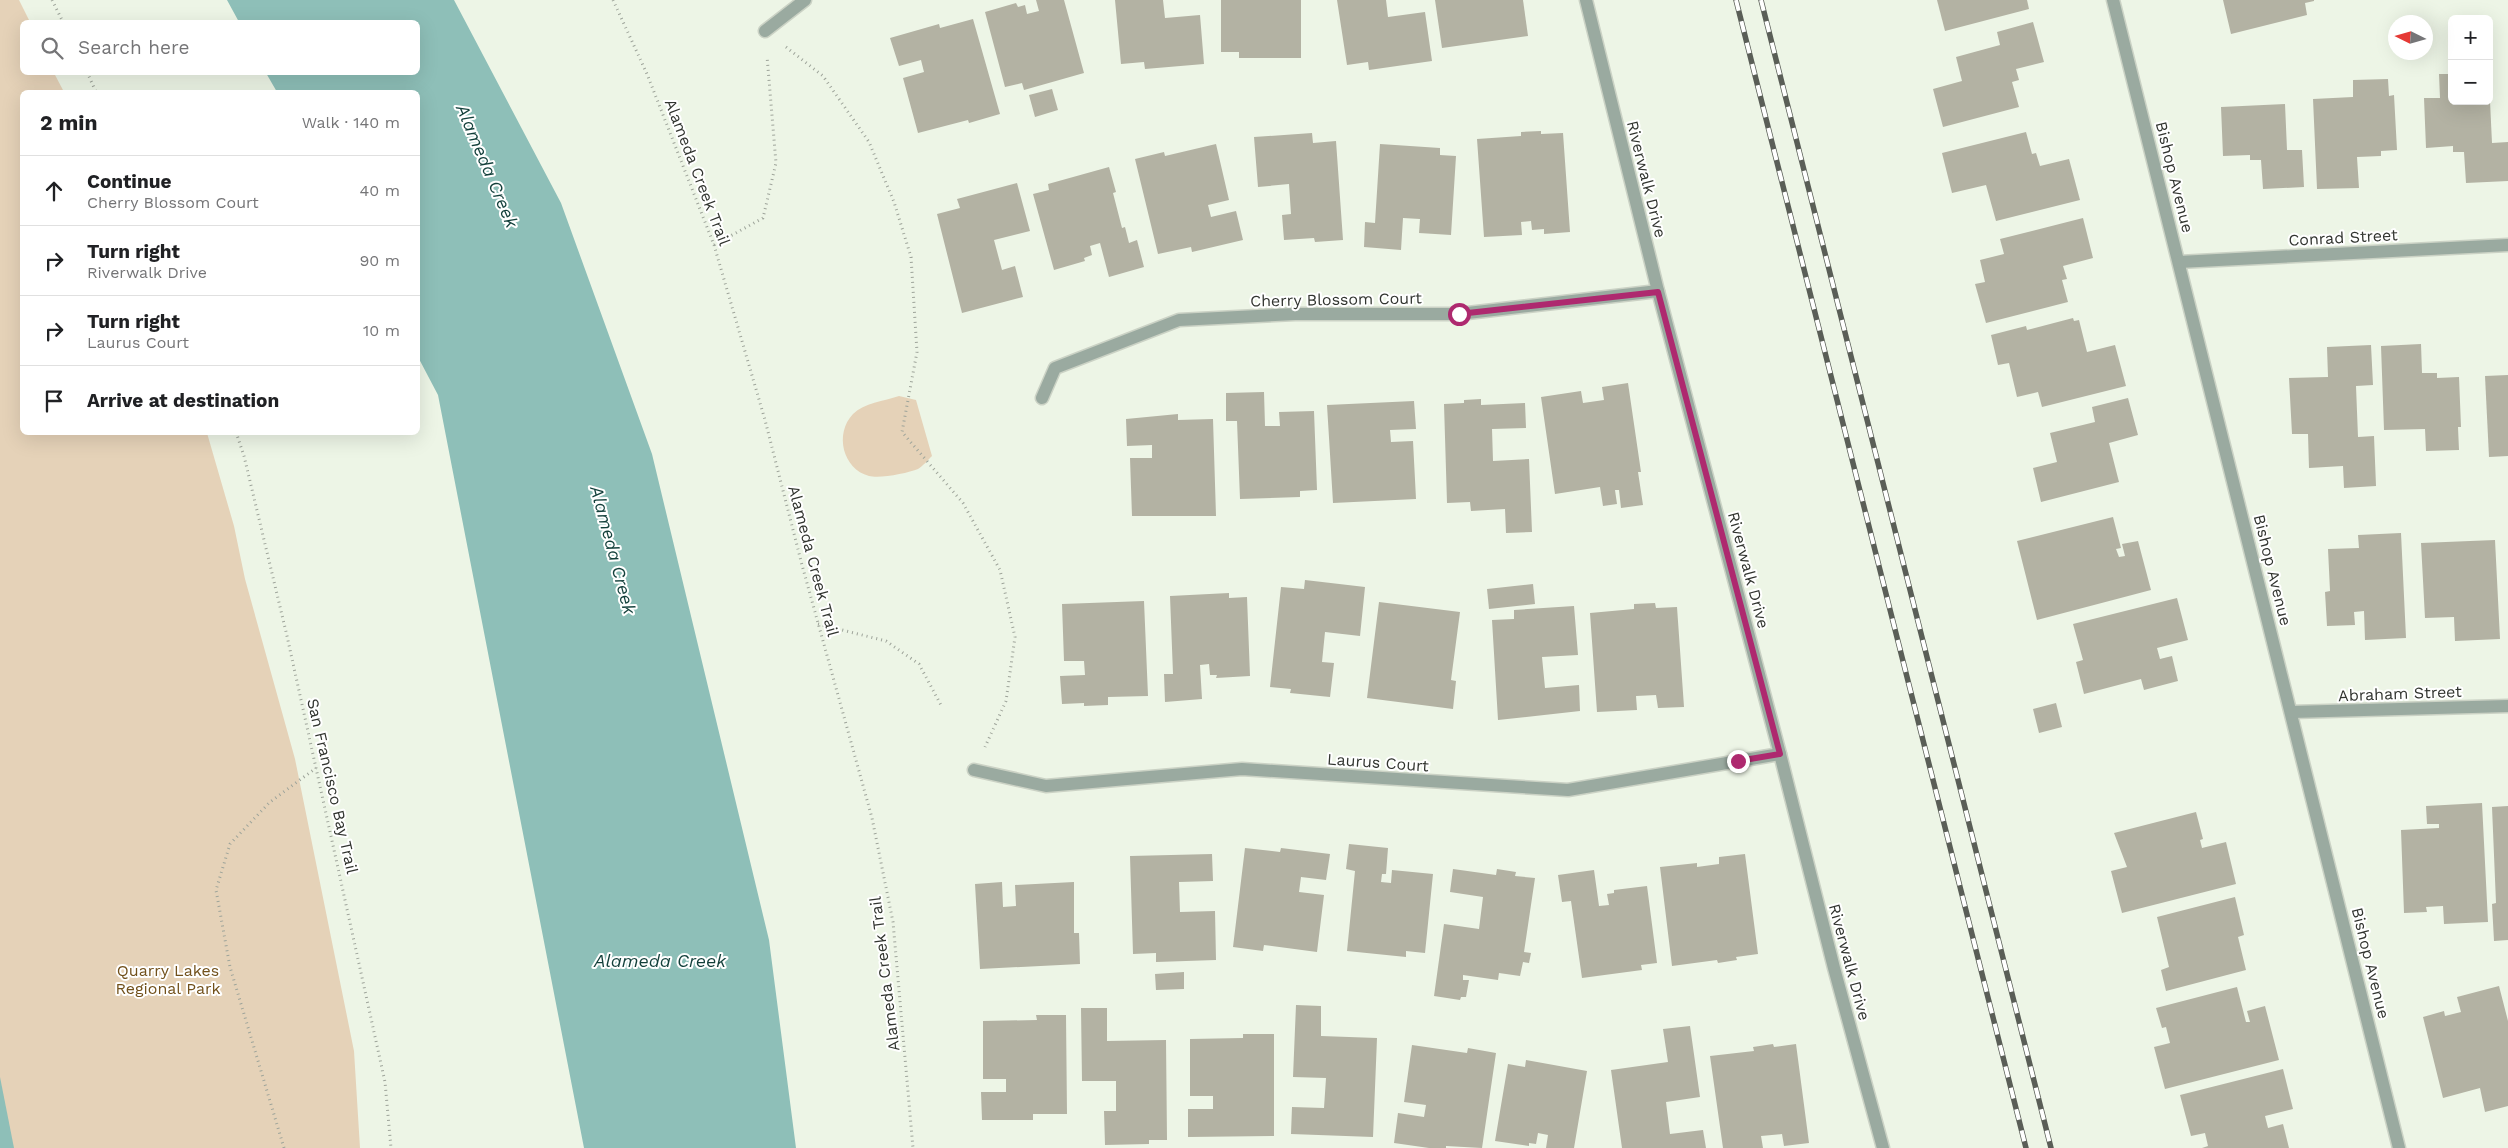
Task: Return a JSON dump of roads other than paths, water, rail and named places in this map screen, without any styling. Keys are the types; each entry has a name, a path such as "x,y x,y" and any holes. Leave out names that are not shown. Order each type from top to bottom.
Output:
{"street":[{"path":"765,31 805,0"},
{"name":"Riverwalk Drive","path":"1586,0 1658,292 1780,754 1834,968 1883,1148"},
{"name":"Bishop Avenue","path":"2113,0 2292,712 2399,1148"},
{"name":"Conrad Street","path":"2179,262 2508,245"},
{"name":"Cherry Blossom Court","path":"1042,398 1055,368 1179,320 1295,314 1459,314 1658,292"},
{"name":"Abraham Street","path":"2292,712 2508,706"},
{"name":"Laurus Court","path":"974,770 1046,786 1242,769 1568,790 1780,754"}],"water":[{"name":"Alameda Creek","path":"227,0 454,0 561,203 652,454 769,940 796,1148 584,1148 438,395 420,361 420,90 276,90 267,75 420,75 420,20 238,20"},
{"path":"0,1077 14,1148 0,1148"}],"railway":[{"path":"1736,0 2026,1148"},
{"path":"1761,0 2051,1148"}],"park label":[{"name":"Quarry Lakes Regional Park","path":"168,979"}]}
